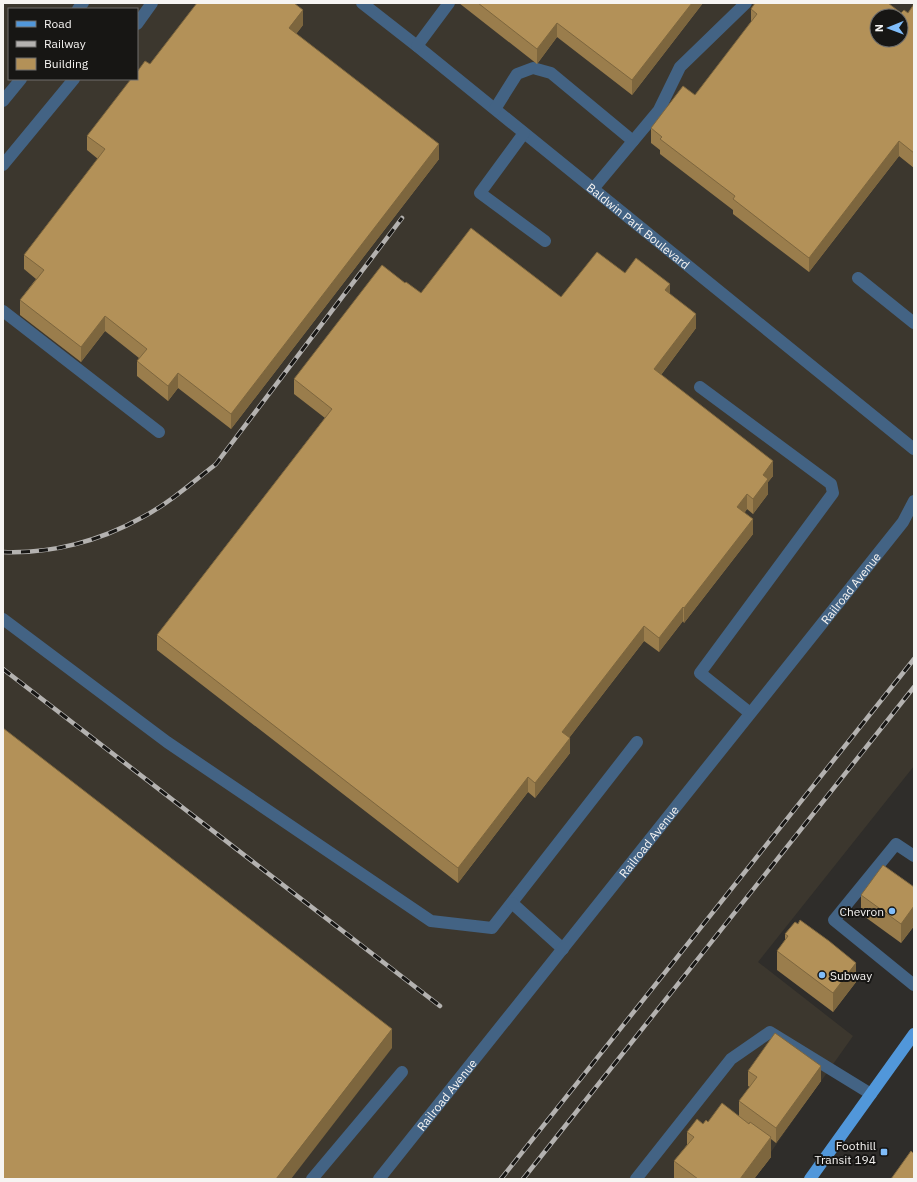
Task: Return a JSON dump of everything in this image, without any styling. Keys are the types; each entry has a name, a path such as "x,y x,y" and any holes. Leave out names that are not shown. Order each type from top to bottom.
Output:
{"main road":[{"path":"810,1179 914,1034"}],"street":[{"path":"138,23 152,3"},
{"name":"Baldwin Park Boulevard","path":"362,3 377,8 416,46 914,449"},
{"path":"416,46 449,3"},
{"path":"593,189 659,110 680,67 746,3"},
{"path":"495,109 517,74 533,68 551,73 633,141"},
{"path":"3,101 20,80"},
{"path":"3,165 73,80"},
{"path":"524,133 480,193 545,241"},
{"path":"858,278 914,323"},
{"path":"3,311 158,432"},
{"path":"700,388 831,484 833,493 700,673 750,713"},
{"name":"Railroad Avenue","path":"379,1179 903,522 914,501"},
{"path":"3,619 167,742 431,921 492,928 637,742"},
{"path":"914,856 896,844 834,920 914,985"},
{"path":"512,903 563,949"},
{"path":"636,1179 731,1059 770,1032 871,1094"},
{"path":"312,1179 402,1072"}],"shaded area":[{"path":"3,3 914,3 914,766 758,962 853,1036 752,1179 3,1179"}],"building":[{"path":"197,3 294,3 303,10 289,28 439,144 231,414 178,373 168,386 137,361 147,349 105,316 81,347 20,300 44,270 24,255 105,149 87,136 130,80 138,80 138,71 145,61 150,64"},
{"path":"478,3 692,3 632,80 557,23 537,49"},
{"path":"755,3 888,3 894,8 869,8 869,48 909,48 909,12 914,4 914,153 899,141 809,258 733,199 735,196 660,139 662,137 651,128 683,86 695,95 757,14 751,9"},
{"path":"471,228 561,297 597,252 625,273 636,258 670,284 665,290 696,314 654,369 773,461 763,475 768,479 753,499 747,494 737,507 753,519 659,638 644,626 562,732 570,738 535,783 528,777 458,868 157,635 332,409 294,379 382,265 405,283 406,282 421,293"},
{"path":"3,728 392,1029 276,1179 3,1179"},
{"path":"883,865 914,887 914,906 901,924 861,895"},
{"path":"800,920 856,963 833,993 777,951 788,936 785,934 795,922 798,924"},
{"path":"775,1033 821,1066 776,1128 739,1101 757,1077 748,1071"},
{"path":"722,1103 749,1124 750,1122 771,1137 740,1179 698,1179 674,1161 694,1137 687,1132 697,1119 703,1124 706,1120 708,1122"},
{"path":"911,1151 914,1154 914,1179 891,1179"}],"railway":[{"path":"3,552 39,551 57,548 109,533 141,518 161,506 216,464 402,218"},
{"path":"501,1179 914,659"},
{"path":"3,669 440,1006"},
{"path":"523,1179 914,687"}],"place":[{"name":"Chevron","path":"892,911"},
{"name":"Subway","path":"822,975"},
{"name":"Foothill Transit 194","path":"884,1152"}]}
